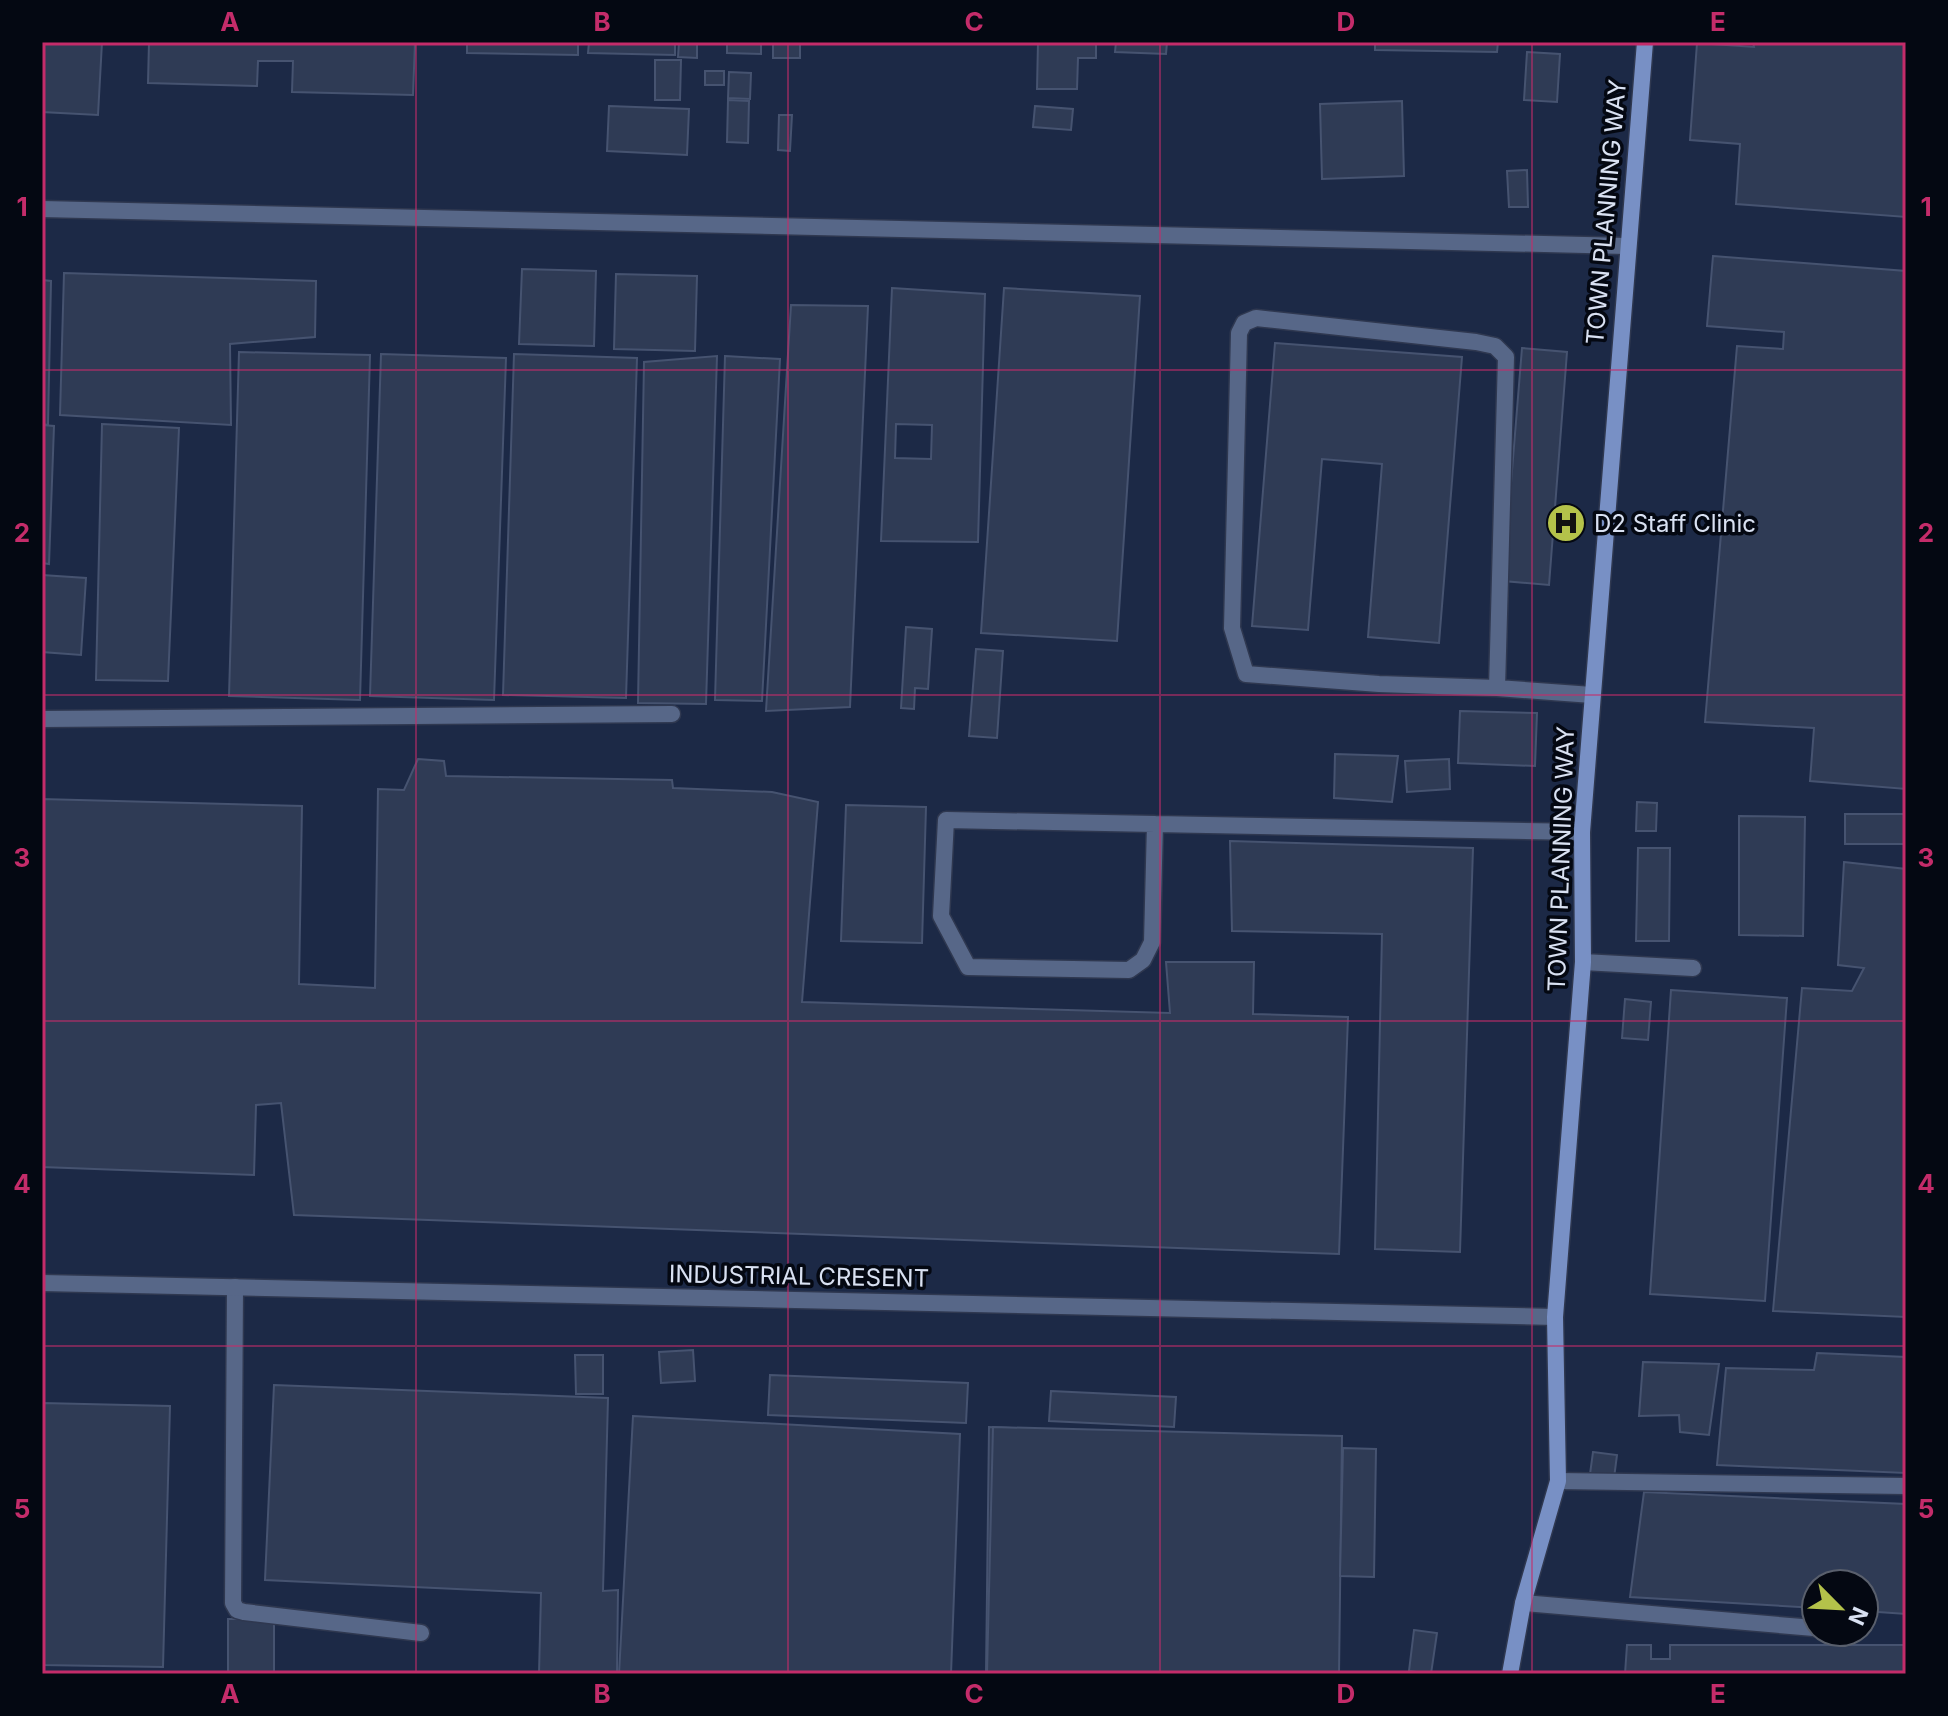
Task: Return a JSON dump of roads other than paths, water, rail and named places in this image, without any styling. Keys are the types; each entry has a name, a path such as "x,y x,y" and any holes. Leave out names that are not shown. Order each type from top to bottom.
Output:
{"main road":[{"name":"TOWN PLANNING WAY","path":"1510,1674 1523,1603 1558,1481 1555,1317 1583,962 1582,832 1626,246 1645,42"}],"street":[{"path":"42,209 1626,246"},
{"path":"1497,688 1506,357 1495,346 1476,342 1256,318 1244,323 1239,333 1232,628 1246,674 1592,695"},
{"path":"42,719 672,714"},
{"path":"1155,824 1152,942 1143,960 1129,970 968,967 941,916 946,820 968,817 1155,824 1582,832"},
{"path":"1583,962 1693,968"},
{"name":"INDUSTRIAL CRESENT","path":"42,1283 1555,1317"},
{"path":"235,1287 233,1603 237,1610 244,1612 421,1633"},
{"path":"1558,1481 1906,1486"},
{"path":"1523,1603 1800,1627"}],"place":[{"name":"D2 Staff Clinic","path":"1566,523"}]}
